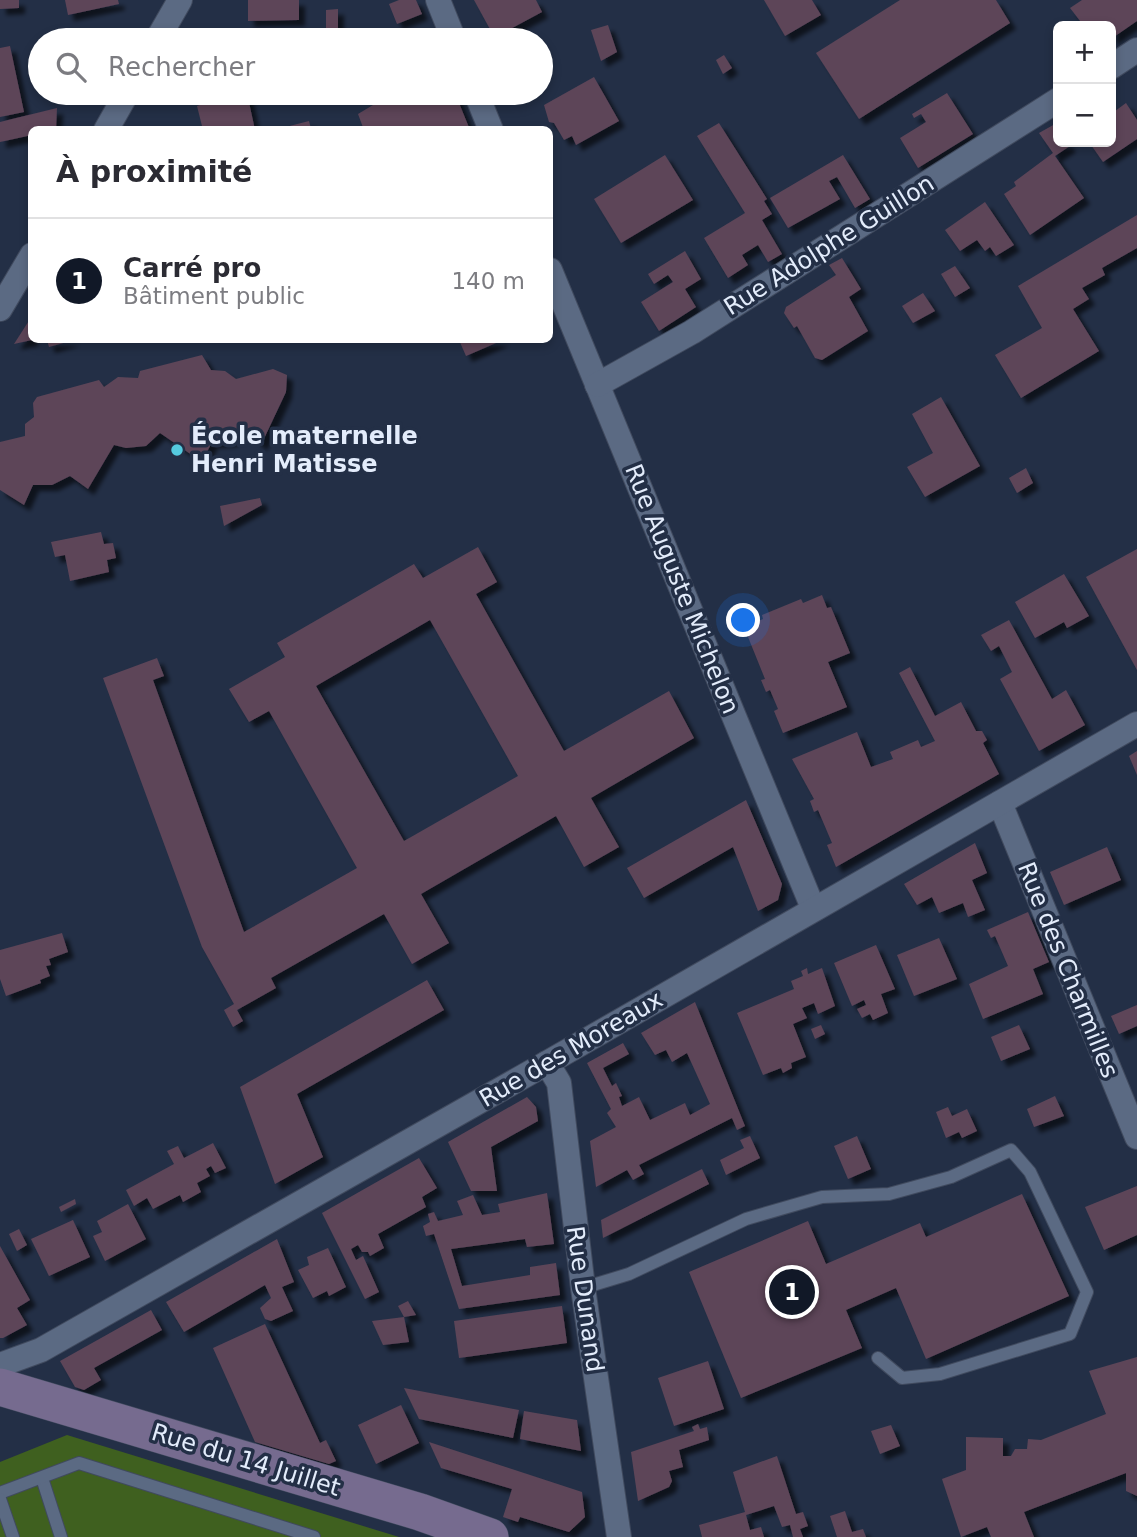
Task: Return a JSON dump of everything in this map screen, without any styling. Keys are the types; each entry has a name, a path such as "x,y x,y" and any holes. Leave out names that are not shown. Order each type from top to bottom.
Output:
{"street":[{"path":"164,28 180,0"},
{"path":"438,0 449,28"},
{"path":"1116,64 1137,50"},
{"name":"Rue Adolphe Guillon","path":"597,385 692,332 1053,103"},
{"path":"108,126 120,105"},
{"path":"481,105 489,126"},
{"path":"0,309 28,262"},
{"name":"Rue Auguste Michelon","path":"553,277 813,908"},
{"name":"Rue des Moreaux","path":"0,1364 41,1350 1137,724"},
{"name":"Rue des Charmilles","path":"1000,803 1137,1137"},
{"name":"Rue Dunand","path":"547,1063 559,1083 583,1288 619,1537"},
{"name":"Rue du 14 Juillet","path":"0,1387 419,1512 490,1537"}],"lane":[{"path":"583,1288 629,1274 747,1219 822,1197 889,1194 951,1177 1011,1150 1030,1172 1087,1292 1070,1334 940,1374 902,1378 877,1359"},
{"path":"0,1493 79,1463 313,1537"},
{"path":"41,1478 61,1537"},
{"path":"0,1499 13,1537"}],"green space":[{"path":"67,1435 399,1537 0,1537 0,1462"}],"building":[{"path":"0,0 19,0 19,8 0,9"},
{"path":"65,0 118,0 119,4 68,15"},
{"path":"248,0 299,0 299,20 248,21"},
{"path":"399,0 416,0 422,14 397,24 389,4"},
{"path":"474,0 536,0 542,12 512,28 489,28"},
{"path":"764,0 812,0 821,15 785,36"},
{"path":"900,0 996,0 1010,23 859,119 816,53"},
{"path":"1082,0 1137,0 1137,21 1116,36 1116,21 1080,21 1070,8"},
{"path":"338,9 338,28 326,28 326,10"},
{"path":"608,25 617,52 601,61 591,30"},
{"path":"10,46 24,112 0,117 0,48"},
{"path":"724,55 732,68 723,74 716,60"},
{"path":"594,77 619,121 576,145 572,136 564,140 554,123 549,122 544,105 553,105 553,100"},
{"path":"947,93 973,134 918,168 900,138 926,122 921,114 914,118 912,114"},
{"path":"1126,103 1137,120 1137,139 1103,162 1092,147 1116,147 1116,110"},
{"path":"250,105 254,126 202,126 197,106"},
{"path":"373,105 460,105 468,126 362,126 358,114"},
{"path":"57,108 56,126 28,126 28,136 0,142 0,122"},
{"path":"309,121 310,126 290,126"},
{"path":"719,123 767,199 764,201 772,214 762,220 782,254 768,262 758,245 742,255 748,265 728,278 704,238 745,213 697,136"},
{"path":"1053,125 1053,147 1068,147 1055,156 1084,198 1030,235 1004,194 1016,186 1014,182 1053,153 1039,133"},
{"path":"665,155 693,200 621,243 594,199"},
{"path":"843,155 870,199 855,208 837,177 829,181 840,199 788,228 770,198"},
{"path":"985,202 1014,245 996,256 990,247 985,251 977,240 960,251 945,230"},
{"path":"1137,215 1137,248 1102,268 1105,275 1082,288 1089,299 1073,309 1099,351 1021,398 995,355 1042,328 1018,286"},
{"path":"685,251 701,279 685,289 696,307 659,331 641,302 673,282 668,275 654,284 648,274"},
{"path":"842,258 861,289 849,297 868,331 822,360 815,358 797,326 794,328 784,313 786,307 836,275 829,265"},
{"path":"955,266 970,288 955,297 941,274"},
{"path":"923,293 935,311 913,323 902,306"},
{"path":"28,322 28,341 14,344"},
{"path":"48,343 63,343 49,347"},
{"path":"460,343 496,343 466,356"},
{"path":"202,355 211,370 225,371 236,379 273,369 287,375 286,392 261,445 247,431 230,441 212,442 202,462 160,433 146,446 126,448 114,445 88,489 70,476 52,485 33,485 24,505 0,490 0,442 25,436 25,424 34,417 33,403 37,397 99,380 104,387 118,377 138,378 140,371"},
{"path":"941,397 980,466 925,497 907,467 933,453 912,414"},
{"path":"1026,468 1033,483 1017,493 1009,478"},
{"path":"260,498 262,505 224,526 220,506"},
{"path":"101,532 104,544 113,543 116,558 107,560 109,572 70,581 65,555 55,557 51,542"},
{"path":"478,547 497,582 476,594 564,751 669,691 694,738 591,798 619,847 584,867 556,816 421,894 449,943 412,964 384,914 271,978 276,988 237,1010 243,1021 233,1027 224,1010 234,1004 202,947 103,678 157,658 164,676 153,680 244,932 357,868 269,711 249,722 229,689 285,657 277,643 414,564 423,578","holes":["430,620 518,776 404,841 316,686"]},
{"path":"1137,549 1137,670 1086,577"},
{"path":"1064,574 1089,616 1067,628 1064,622 1035,638 1015,602"},
{"path":"822,595 827,608 831,607 850,653 828,662 847,707 783,733 774,711 778,709 770,690 766,692 761,680 765,679 744,627 763,619 762,615 801,599 803,603"},
{"path":"1009,620 1052,699 1066,690 1085,725 1039,751 1000,679 1012,672 999,646 991,651 981,635"},
{"path":"910,667 935,716 961,702 976,731 982,731 987,740 983,743 999,774 836,867 827,845 832,843 818,810 814,812 810,801 814,799 792,759 857,732 871,767 893,759 890,752 918,740 921,747 935,741 899,673"},
{"path":"1137,751 1137,775 1129,756"},
{"path":"746,800 782,884 778,900 758,911 733,847 644,898 627,868"},
{"path":"975,843 987,873 972,880 985,910 968,917 963,903 939,913 932,897 917,905 904,884"},
{"path":"1107,847 1121,880 1064,905 1050,872"},
{"path":"1028,912 1049,962 1033,969 1043,994 983,1019 969,984 1008,966 995,936 991,938 987,930"},
{"path":"62,933 68,952 49,959 51,965 46,966 50,976 40,980 41,983 6,996 0,979 0,950"},
{"path":"939,938 957,979 914,996 897,955"},
{"path":"876,945 895,989 881,994 888,1013 873,1020 870,1014 862,1018 857,1009 866,1005 864,1000 852,1006 834,963"},
{"path":"807,968 808,974 822,968 835,1006 818,1014 814,1003 802,1008 807,1018 793,1024 806,1057 791,1063 792,1068 783,1073 781,1068 763,1075 737,1013 794,989 791,981 803,976 801,971"},
{"path":"427,980 444,1010 297,1094 323,1157 275,1184 240,1087"},
{"path":"695,1002 745,1126 737,1130 732,1118 639,1165 644,1174 633,1180 627,1170 596,1187 590,1141 616,1127 607,1113 611,1109 587,1063 623,1043 629,1054 603,1068 612,1086 616,1083 622,1096 619,1097 622,1106 639,1097 650,1120 685,1103 690,1115 710,1104 687,1053 672,1062 666,1050 655,1055 641,1033"},
{"path":"1137,1005 1137,1026 1119,1034 1111,1016"},
{"path":"821,1025 825,1034 815,1039 811,1029"},
{"path":"1019,1025 1030,1049 1001,1061 991,1037"},
{"path":"1055,1096 1064,1116 1034,1127 1027,1109"},
{"path":"527,1097 536,1107 538,1121 491,1147 497,1191 471,1191 448,1142"},
{"path":"948,1107 952,1116 967,1109 977,1131 962,1138 959,1132 946,1138 936,1112"},
{"path":"750,1136 760,1158 726,1175 720,1160 744,1148 740,1140"},
{"path":"857,1136 871,1169 848,1179 834,1146"},
{"path":"213,1143 226,1168 215,1173 211,1166 206,1169 210,1176 197,1183 201,1192 183,1202 180,1195 153,1209 147,1198 134,1206 126,1190 174,1164 167,1151 178,1146 184,1158"},
{"path":"419,1158 437,1188 422,1197 426,1207 378,1234 384,1248 370,1256 368,1252 362,1252 358,1245 351,1249 356,1260 363,1256 379,1292 365,1299 322,1213"},
{"path":"702,1169 709,1184 603,1238 601,1220"},
{"path":"1137,1186 1137,1235 1104,1250 1085,1207"},
{"path":"547,1193 554,1244 527,1247 525,1239 451,1249 462,1286 530,1275 530,1267 556,1263 560,1295 459,1309 434,1234 426,1236 423,1226 430,1222 428,1214 434,1212 438,1221 463,1215 457,1201 473,1195 482,1215 500,1212 498,1204"},
{"path":"1022,1194 1069,1296 926,1359 896,1288 846,1310 862,1348 741,1398 689,1272 808,1221 826,1264 920,1223 926,1237"},
{"path":"75,1199 76,1204 61,1212 59,1207"},
{"path":"128,1204 146,1239 105,1261 93,1236 102,1232 97,1221"},
{"path":"73,1220 90,1257 49,1276 31,1239"},
{"path":"19,1229 27,1245 17,1251 9,1234"},
{"path":"277,1239 294,1282 282,1287 293,1311 271,1321 265,1319 260,1308 271,1298 265,1285 184,1332 166,1302"},
{"path":"0,1246 30,1300 17,1308 27,1325 3,1338 0,1338"},
{"path":"328,1248 346,1287 329,1296 327,1291 313,1298 298,1270 309,1265 307,1257"},
{"path":"408,1301 416,1315 404,1317 398,1306"},
{"path":"562,1306 567,1343 459,1358 454,1321"},
{"path":"151,1310 162,1330 94,1368 101,1380 84,1390 75,1387 60,1361"},
{"path":"404,1317 409,1342 383,1345 372,1321"},
{"path":"265,1324 320,1443 326,1440 336,1461 329,1464 255,1442 213,1348"},
{"path":"1137,1357 1137,1496 1126,1491 1126,1473 1024,1512 1034,1537 991,1537 987,1527 961,1537 942,1479 966,1470 966,1437 1003,1438 1003,1456 1011,1456 1015,1449 1027,1449 1028,1439 1041,1440 1106,1414 1089,1371"},
{"path":"708,1361 724,1409 674,1426 658,1378"},
{"path":"404,1388 519,1410 513,1438 419,1419"},
{"path":"401,1405 419,1443 376,1464 358,1425"},
{"path":"524,1411 577,1420 581,1451 520,1439"},
{"path":"698,1424 700,1429 707,1427 709,1440 679,1450 683,1467 669,1471 672,1481 669,1487 638,1501 631,1452 694,1431 692,1427"},
{"path":"891,1425 900,1446 880,1454 871,1431"},
{"path":"429,1442 582,1492 585,1517 569,1532 520,1517 518,1522 503,1517 512,1489 441,1468"},
{"path":"777,1456 796,1514 803,1512 808,1526 800,1529 803,1537 793,1537 790,1525 782,1527 774,1506 746,1515 750,1530 761,1527 764,1537 702,1537 699,1525 745,1512 733,1472"},
{"path":"845,1511 852,1532 863,1529 866,1537 837,1537 830,1516"}],"place":[{"name":"École maternelle Henri Matisse","path":"177,450"},
{"name":"Carré pro","path":"792,1292"}]}
